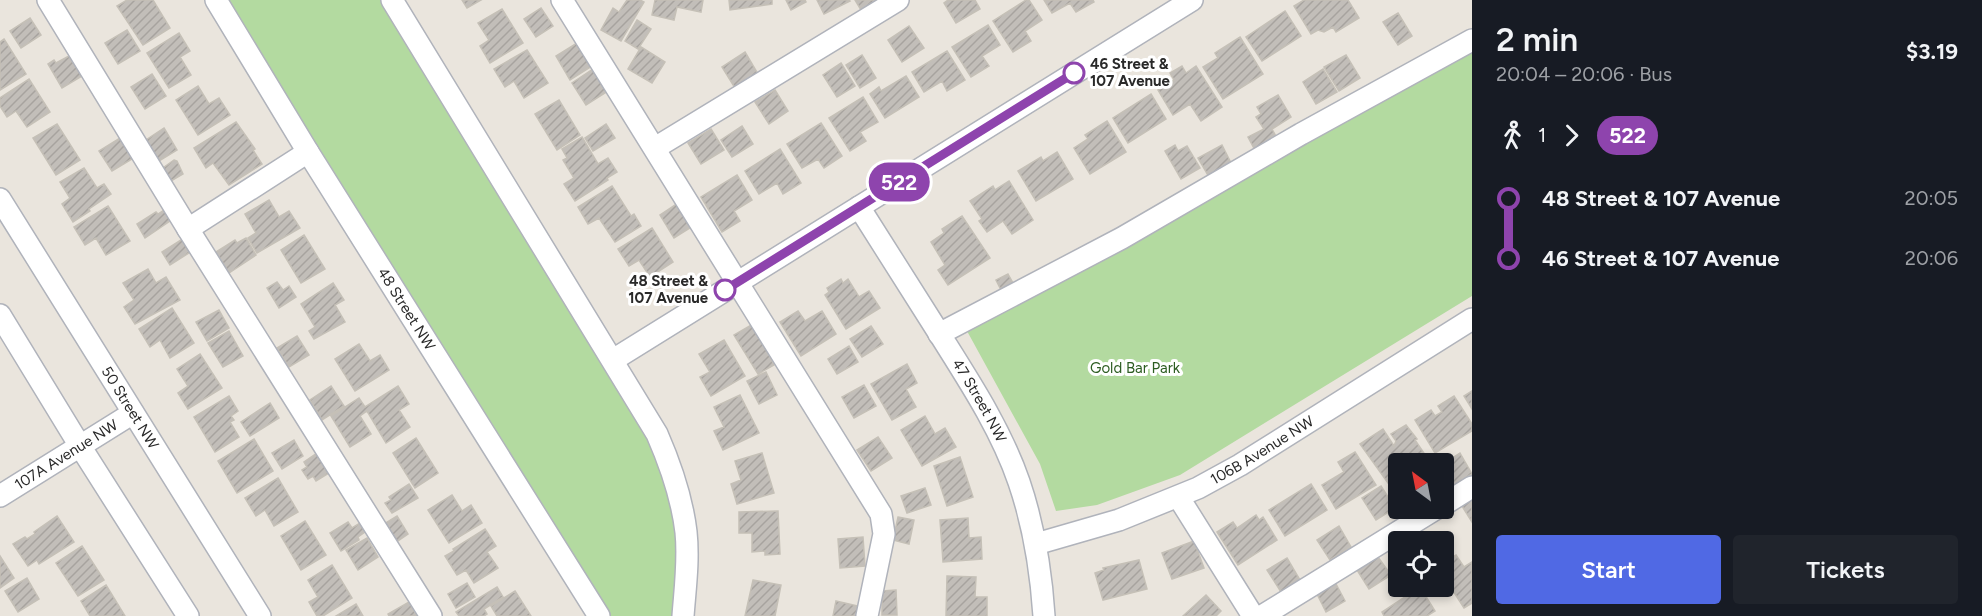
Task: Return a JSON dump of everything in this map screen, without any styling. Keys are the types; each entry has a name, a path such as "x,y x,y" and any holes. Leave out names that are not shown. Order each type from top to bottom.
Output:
{"street":[{"path":"48,0 188,229 431,616"},
{"name":"48 Street NW","path":"216,0 308,152 599,616"},
{"path":"392,0 657,434 675,480 686,533 687,563 683,616"},
{"path":"562,0 881,514 884,534 867,616"},
{"path":"655,148 898,0"},
{"path":"613,360 1191,0"},
{"path":"939,334 1122,238 1301,134 1472,40"},
{"path":"188,229 308,152"},
{"name":"50 Street NW","path":"0,199 260,616"},
{"name":"47 Street NW","path":"859,207 977,393 999,434 1018,480 1036,544 1044,616"},
{"path":"0,315 188,616"},
{"name":"106B Avenue NW","path":"1036,544 1119,520 1179,498 1240,465 1472,319"},
{"name":"107A Avenue NW","path":"0,496 133,412"},
{"path":"1454,498 1472,487"},
{"path":"1179,498 1253,616"},
{"path":"1262,616 1419,519"}],"green space":[{"path":"216,0 392,0 675,480 683,616 599,616"},
{"name":"Gold Bar Park","path":"1472,49 1472,296 1180,475 1097,505 1056,511 1040,464 967,331"}],"building":[{"path":"127,0 153,0 170,28 143,45 117,6"},
{"path":"462,0 481,0 467,8"},
{"path":"627,0 644,2 621,41 601,30 613,8 619,12"},
{"path":"655,0 703,0 701,12 677,7 674,20 652,15"},
{"path":"729,0 772,0 772,4 730,10"},
{"path":"786,0 805,0 806,2 791,10"},
{"path":"817,0 849,0 850,1 824,14"},
{"path":"855,0 876,0 861,10"},
{"path":"948,0 975,0 980,9 956,23 944,3"},
{"path":"1029,0 1042,20 1025,31 1031,41 1013,52 993,21"},
{"path":"1044,0 1093,0 1094,2 1076,12 1070,3 1052,13"},
{"path":"1304,0 1348,0 1359,18 1336,32 1333,27 1324,32 1318,30 1311,34 1294,6"},
{"path":"541,8 553,26 536,37 524,19"},
{"path":"502,9 523,43 490,63 480,46 489,40 478,23"},
{"path":"1285,11 1301,36 1262,61 1246,37"},
{"path":"1398,13 1412,36 1398,45 1383,22"},
{"path":"30,18 41,35 21,48 10,31"},
{"path":"637,20 651,29 638,49 625,41"},
{"path":"988,25 1000,45 982,56 989,66 971,77 952,47"},
{"path":"909,26 924,48 902,62 888,40"},
{"path":"127,30 140,51 118,64 105,43"},
{"path":"179,33 190,51 180,57 191,75 169,88 147,53"},
{"path":"1240,37 1263,74 1223,99 1203,67 1218,58 1215,53"},
{"path":"4,39 26,74 0,90 0,42"},
{"path":"577,43 592,66 570,80 556,56"},
{"path":"641,47 665,62 652,83 628,69"},
{"path":"527,50 548,83 524,98 514,81 505,87 494,69"},
{"path":"947,51 965,80 947,91 942,81 924,92 912,72"},
{"path":"745,52 758,74 735,88 722,67"},
{"path":"862,55 876,78 860,88 846,65"},
{"path":"1346,55 1360,78 1339,91 1324,67"},
{"path":"69,56 82,76 62,88 48,64 54,60 56,63"},
{"path":"841,63 855,86 837,97 823,75"},
{"path":"1182,66 1186,73 1196,66 1222,107 1201,121 1190,104 1173,115 1158,90 1174,80 1170,73"},
{"path":"593,69 608,91 586,105 572,83"},
{"path":"1323,69 1337,92 1316,104 1303,82"},
{"path":"152,74 166,96 145,109 131,87"},
{"path":"906,76 919,97 885,118 870,94 879,87 881,91"},
{"path":"29,79 50,112 27,127 16,111 7,117 0,106 0,98"},
{"path":"198,86 209,104 219,98 230,115 198,135 176,100"},
{"path":"775,90 788,111 769,124 755,102"},
{"path":"1151,94 1166,119 1128,143 1113,118"},
{"path":"1278,95 1291,117 1272,129 1278,140 1256,152 1248,137 1264,129 1256,117 1261,114 1257,107"},
{"path":"863,97 878,122 860,132 866,141 850,151 829,118"},
{"path":"559,100 580,135 557,150 535,114"},
{"path":"1107,121 1126,152 1090,174 1074,148 1088,139 1085,135"},
{"path":"236,122 255,149 253,150 262,164 229,185 213,163 206,168 194,148"},
{"path":"821,123 842,156 824,168 818,159 802,168 787,144"},
{"path":"57,124 80,160 56,175 33,138"},
{"path":"606,124 615,138 593,151 585,138"},
{"path":"742,126 753,144 732,157 721,140"},
{"path":"164,128 177,150 159,161 146,140"},
{"path":"711,129 724,150 701,164 688,143"},
{"path":"582,137 598,164 608,158 617,172 575,201 564,184 574,178 563,160 567,158 562,149"},
{"path":"120,138 132,159 112,171 99,151"},
{"path":"1175,145 1178,151 1187,146 1200,168 1181,179 1165,151"},
{"path":"1222,145 1232,165 1209,177 1198,158"},
{"path":"780,149 801,183 783,194 777,183 759,194 745,171"},
{"path":"1057,152 1073,179 1036,201 1018,171 1041,157 1043,161"},
{"path":"174,160 177,161 183,174 171,181 163,168"},
{"path":"84,168 97,188 104,184 111,194 73,222 62,204 70,198 60,182"},
{"path":"737,175 752,200 734,211 740,221 722,232 701,197"},
{"path":"1009,181 1033,220 1012,234 1003,221 987,232 979,221 982,219 970,201 993,186 995,190"},
{"path":"612,186 631,216 634,214 641,226 615,242 599,218 588,224 578,207"},
{"path":"269,200 279,217 289,211 300,228 257,253 248,238 256,233 245,214"},
{"path":"678,203 693,226 674,238 660,215"},
{"path":"108,206 130,241 106,255 96,238 85,245 74,227"},
{"path":"164,210 170,221 145,238 137,224 156,212 158,214"},
{"path":"962,216 990,258 948,285 938,270 945,265 931,242 944,233 942,229"},
{"path":"652,228 673,262 650,277 639,260 629,266 618,249"},
{"path":"304,235 325,269 301,283 281,250"},
{"path":"184,238 192,251 170,265 162,252"},
{"path":"246,238 256,255 229,273 216,252 235,240 237,243"},
{"path":"148,269 156,283 166,277 180,300 135,324 124,307 134,300 123,283"},
{"path":"1008,274 1013,283 1001,290 996,280"},
{"path":"841,279 843,283 848,279 859,297 869,291 880,308 846,329 825,295 829,292 827,288"},
{"path":"277,282 283,290 289,286 296,297 279,308 267,288"},
{"path":"333,283 344,300 335,305 345,322 314,339 309,331 315,327 301,304"},
{"path":"172,308 194,343 170,358 160,340 150,347 139,329"},
{"path":"219,310 229,328 207,341 196,322"},
{"path":"798,311 805,321 822,311 836,334 801,356 780,322"},
{"path":"753,324 774,365 758,374 734,335"},
{"path":"871,326 883,344 862,357 850,339"},
{"path":"229,331 243,356 223,367 208,343"},
{"path":"297,336 309,355 289,367 277,348"},
{"path":"724,340 745,376 711,396 700,377 710,372 699,354"},
{"path":"359,344 370,361 380,355 389,370 355,391 335,359"},
{"path":"849,346 858,362 837,374 828,359"},
{"path":"200,354 222,388 188,409 178,393 188,386 177,369"},
{"path":"907,364 917,383 906,389 916,407 892,420 871,384"},
{"path":"766,372 777,395 759,404 747,381"},
{"path":"864,385 876,406 854,418 842,397"},
{"path":"331,386 344,406 322,420 310,400"},
{"path":"398,386 409,404 399,410 410,427 386,443 367,411 360,416 371,434 350,447 331,416 359,398 365,407"},
{"path":"1472,391 1472,409 1464,396"},
{"path":"740,395 759,433 723,450 714,431 724,427 714,407"},
{"path":"229,396 238,411 231,416 234,420 230,422 239,437 215,452 194,417"},
{"path":"1454,396 1472,424 1472,431 1435,453 1415,420 1431,410 1435,416 1442,412 1438,406"},
{"path":"270,403 279,418 250,436 241,422"},
{"path":"925,416 935,434 945,428 956,447 922,466 901,430"},
{"path":"1406,425 1424,453 1388,453 1388,483 1360,444 1383,429 1394,446 1396,441 1391,434"},
{"path":"878,437 892,458 871,471 857,450"},
{"path":"416,438 438,473 415,488 393,453"},
{"path":"254,439 273,471 237,493 218,461"},
{"path":"294,440 303,456 282,469 272,453"},
{"path":"1355,452 1376,485 1336,509 1322,485 1344,472 1338,462"},
{"path":"317,453 329,473 316,481 313,476 308,479 302,470 307,467 304,462"},
{"path":"762,453 774,493 737,504 731,484 741,480 735,461"},
{"path":"1460,453 1472,474 1454,485 1454,457"},
{"path":"960,457 973,497 947,506 934,466"},
{"path":"278,478 298,512 274,526 265,510 256,516 245,498"},
{"path":"409,484 418,498 392,513 385,503 391,500 389,497"},
{"path":"1311,484 1327,510 1285,536 1269,510"},
{"path":"1381,486 1388,497 1388,512 1376,520 1362,498"},
{"path":"925,488 931,505 907,513 901,496"},
{"path":"452,495 462,511 471,505 482,523 449,543 428,510"},
{"path":"1472,496 1472,522 1460,503"},
{"path":"778,511 780,554 765,555 765,551 752,552 752,533 739,533 739,512"},
{"path":"1256,515 1259,520 1263,517 1277,540 1238,565 1217,532 1233,522 1237,528"},
{"path":"57,516 74,542 39,564 37,560 28,566 13,544 35,534 34,532"},
{"path":"397,516 408,534 395,543 384,524"},
{"path":"898,517 914,520 909,544 893,540"},
{"path":"968,518 969,538 981,537 982,559 943,562 940,520"},
{"path":"305,521 326,555 301,570 281,536"},
{"path":"348,522 352,528 360,523 365,532 358,537 359,540 341,551 330,533"},
{"path":"1339,526 1351,547 1330,560 1317,540"},
{"path":"485,529 496,546 487,552 498,568 474,583 466,570 457,575 445,556"},
{"path":"863,537 865,566 840,568 838,539"},
{"path":"367,538 378,557 358,570 346,550"},
{"path":"1194,541 1204,568 1172,579 1162,553"},
{"path":"82,546 104,580 78,596 56,563"},
{"path":"1456,555 1464,567 1472,562 1472,603 1464,608 1454,592 1454,556"},
{"path":"0,556 14,578 0,588"},
{"path":"1378,557 1388,571 1388,577 1369,589 1357,570"},
{"path":"1287,558 1300,580 1281,592 1267,570"},
{"path":"1139,560 1147,589 1103,600 1095,573 1104,570 1103,568"},
{"path":"332,565 352,598 323,616 317,616 309,602 318,597 308,580"},
{"path":"947,576 976,577 975,597 987,597 987,616 946,616"},
{"path":"27,578 39,599 18,612 5,591"},
{"path":"753,580 781,585 775,616 745,616"},
{"path":"1335,582 1345,601 1326,612 1316,592"},
{"path":"467,583 475,597 456,608 448,594"},
{"path":"106,585 125,616 90,616 81,601"},
{"path":"497,587 503,597 484,609 487,614 484,616 459,616 456,612"},
{"path":"896,590 897,615 882,615 882,591"},
{"path":"515,591 531,616 497,616 491,606"},
{"path":"1206,595 1221,611 1216,616 1183,616"},
{"path":"1405,597 1426,597 1435,611 1427,616 1384,616 1382,612"},
{"path":"836,601 858,606 856,616 833,616"},
{"path":"409,602 417,616 389,616 388,614"},
{"path":"356,604 363,616 336,616"}],"bus line":[{"name":"522","path":"725,290 1074,73"}],"place":[{"name":"46 Street & 107 Avenue","path":"1074,73"},
{"name":"48 Street & 107 Avenue","path":"725,290"}]}
